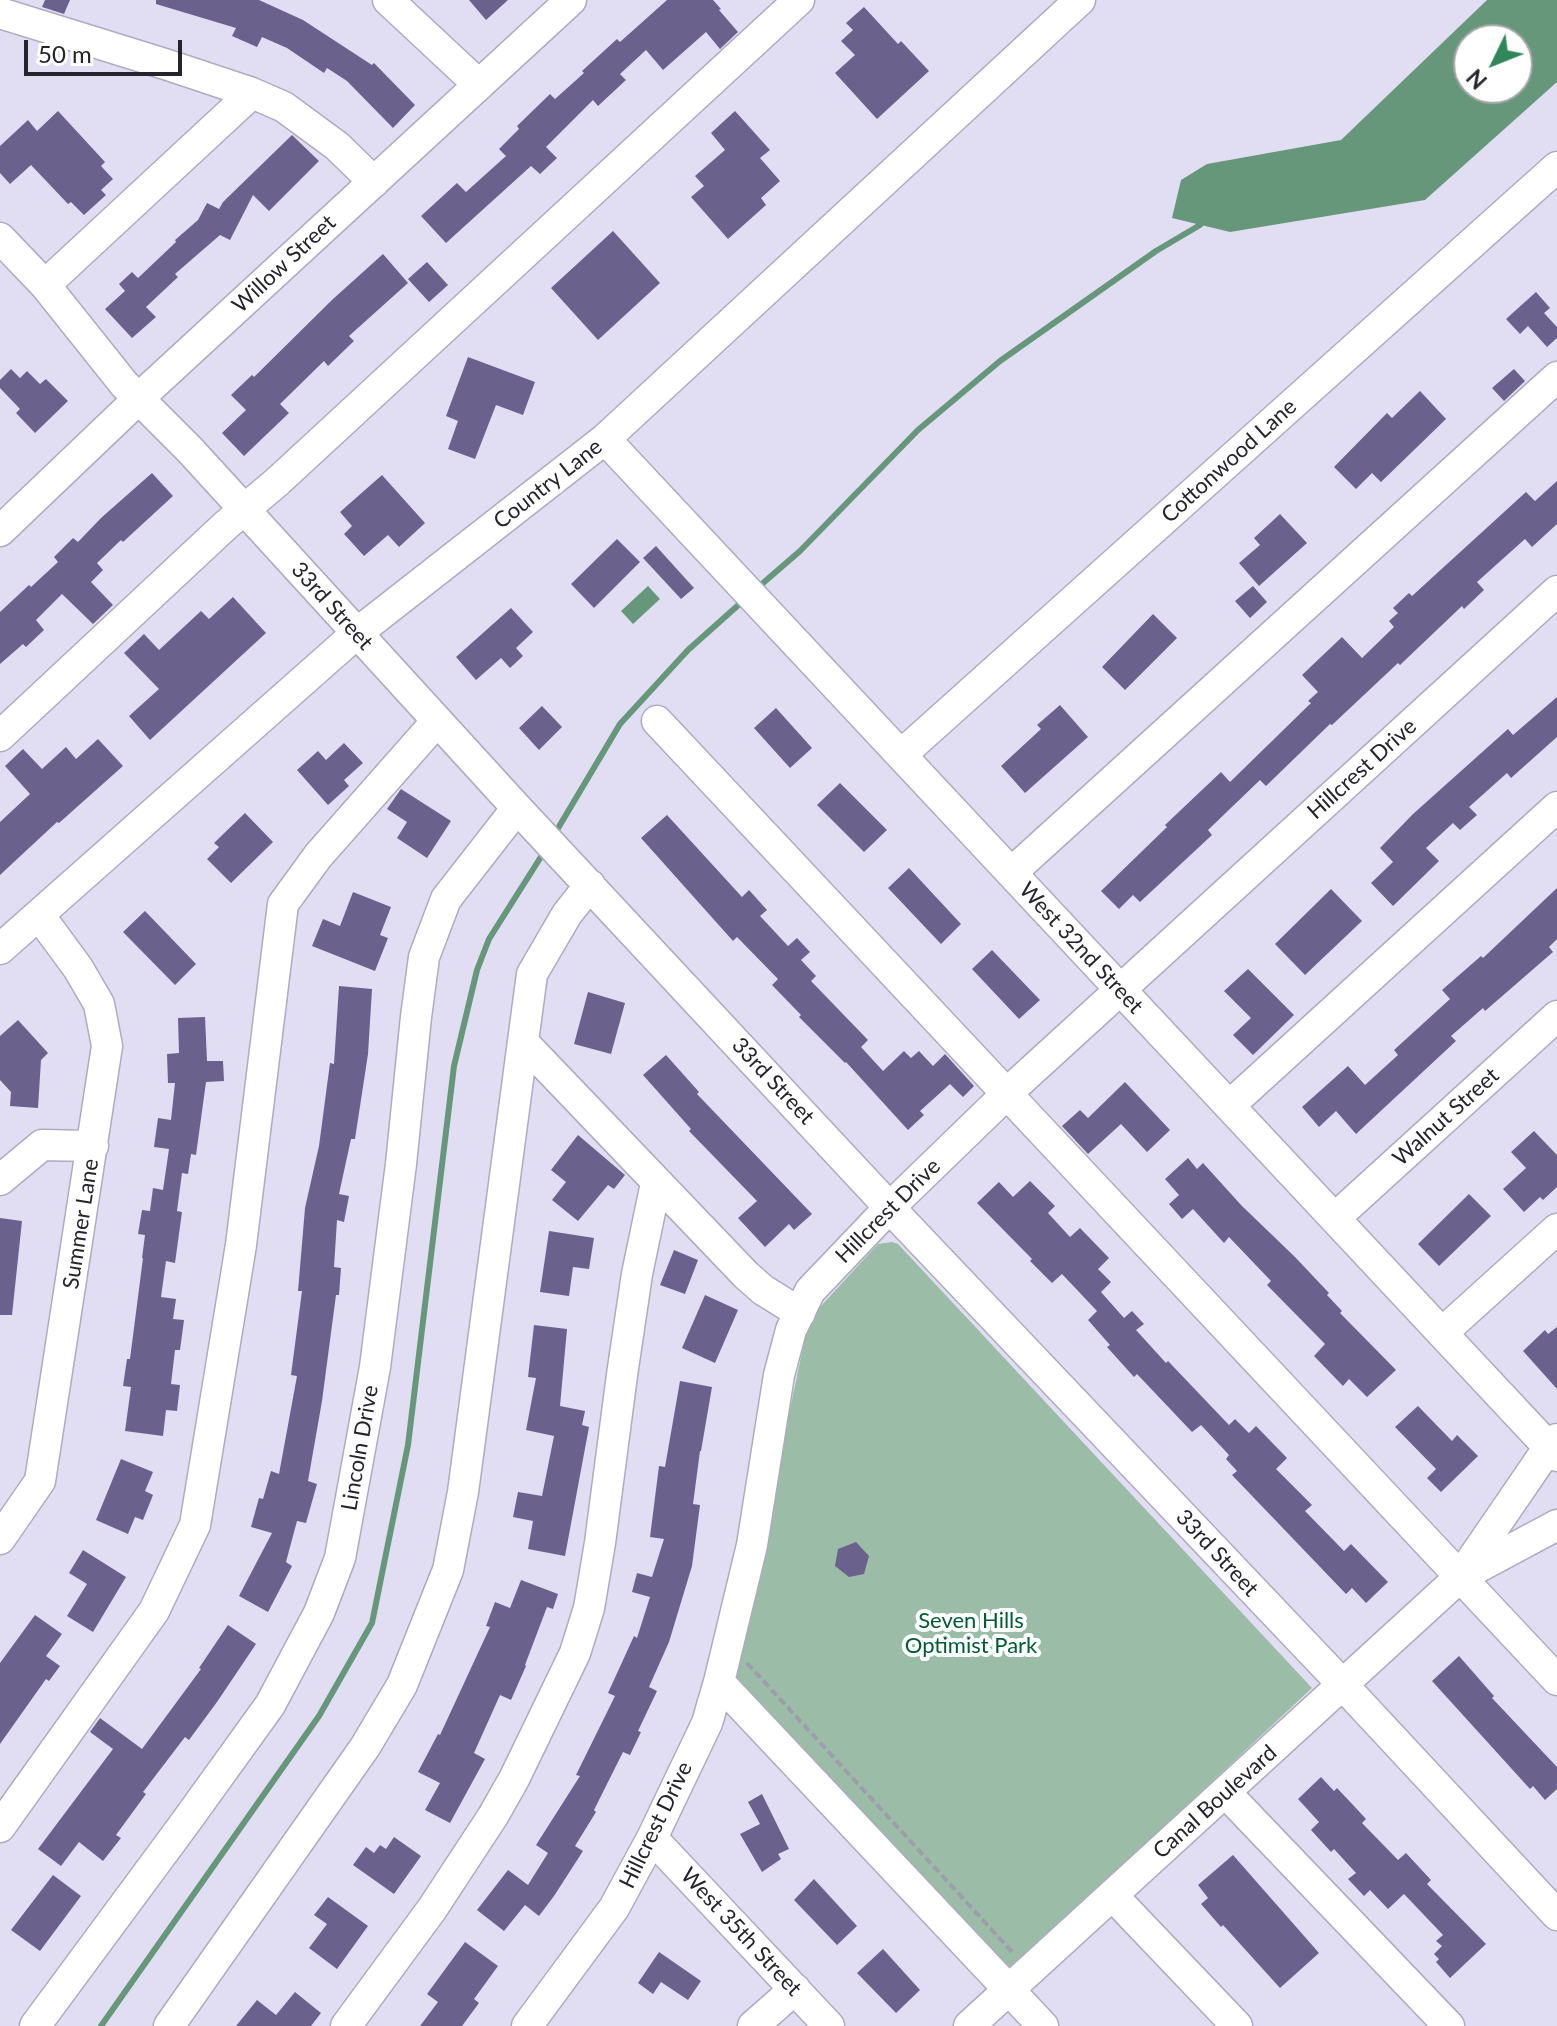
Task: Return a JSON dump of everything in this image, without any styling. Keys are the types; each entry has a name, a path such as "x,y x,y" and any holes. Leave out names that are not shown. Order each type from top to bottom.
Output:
{"street":[{"path":"388,0 479,85"},
{"name":"Willow Street","path":"3,522 571,0"},
{"path":"0,736 799,0"},
{"name":"Country Lane","path":"0,949 357,633 605,439 1080,0"},
{"path":"0,13 168,65 284,107 337,146 374,182"},
{"path":"45,285 252,93"},
{"name":"Cottonwood Lane","path":"901,755 1557,167"},
{"name":"33rd Street","path":"0,238 45,285 124,384 190,450 524,816 1557,1915"},
{"path":"1011,873 1557,377"},
{"name":"West 32nd Street","path":"605,439 1442,1333 1554,1447"},
{"name":"Hillcrest Drive","path":"527,2026 614,1908 652,1838 707,1723 753,1540 779,1375 791,1330 810,1291 890,1207 1007,1094 1557,591"},
{"path":"0,1827 154,1611 195,1525 241,1245 283,904 318,856 437,721"},
{"path":"657,721 1557,1680"},
{"path":"1229,1106 1557,807"},
{"name":"Lincoln Drive","path":"35,2026 270,1705 319,1613 340,1558 375,1367 424,957 446,899 524,816"},
{"path":"169,2026 365,1747 402,1685 448,1570 463,1492 532,974 567,914 590,885"},
{"name":"Summer Lane","path":"0,1539 40,1481 107,1046 99,1004 78,968 39,915"},
{"name":"Walnut Street","path":"1335,1218 1557,1016"},
{"path":"523,1042 656,1183 763,1290 800,1313"},
{"path":"0,1180 42,1145 93,1146"},
{"path":"346,2026 432,1909 493,1816 575,1653 589,1608 637,1274 656,1183"},
{"path":"1442,1333 1557,1229"},
{"name":"Canal Boulevard","path":"969,2026 1460,1577 1554,1447"},
{"name":"Canal Boulevard","path":"1460,1577 1557,1525"},
{"path":"719,1682 1020,1980 1043,2026"},
{"path":"1225,1792 1449,2026"},
{"name":"West 35th Street","path":"652,1838 829,2026"},
{"path":"1112,1895 1237,2026"},
{"path":"753,2026 795,1989"}],"path":[{"path":"745,1661 1020,1980"}],"green space":[{"name":"Seven Hills Optimist Park","path":"878,1244 898,1244 1312,1688 1001,1979 731,1689 809,1319"}],"shaded area":[{"path":"1487,0 1557,0 1557,82 1533,103 1533,24 1462,24"},
{"path":"1453,33 1453,104 1532,104 1425,200 1230,232 1172,218 1181,180 1207,164 1341,140"},
{"path":"648,586 660,599 633,624 621,611"}],"building":[{"path":"45,0 70,0 64,14 42,7"},
{"path":"156,0 259,0 303,20 372,65 374,63 415,105 393,128 347,81 327,68 324,73 287,48 262,37 257,47 232,36 236,28 156,4"},
{"path":"469,0 508,0 486,20"},
{"path":"667,0 713,0 738,32 720,49 706,32 663,70 646,50 620,74 626,80 598,106 593,100 546,147 557,158 540,174 531,166 446,243 421,216 457,183 466,192 506,156 499,149 519,129 517,126 550,94 555,99 617,39 620,42"},
{"path":"864,7 898,44 901,41 929,71 877,119 835,73 855,55 841,41 853,30 846,23"},
{"path":"58,111 105,162 101,166 113,179 101,190 106,195 84,215 71,202 68,204 31,165 10,184 0,173 0,146 28,120 37,131"},
{"path":"735,111 770,150 760,158 780,181 761,198 766,205 728,239 691,197 704,186 695,176 725,150 711,133"},
{"path":"292,135 319,161 269,211 253,195 230,240 220,235 175,274 178,277 146,307 156,317 132,338 105,309 125,291 119,284 132,272 138,278 198,220 207,203 219,209"},
{"path":"613,231 660,283 598,340 551,288"},
{"path":"383,254 408,283 349,336 354,341 328,366 324,361 280,404 289,413 244,456 222,433 246,410 231,395 252,375 254,377"},
{"path":"427,262 448,285 429,302 408,279"},
{"path":"1536,292 1550,308 1544,313 1557,327 1557,338 1547,347 1528,326 1520,334 1506,319"},
{"path":"468,357 535,382 523,415 496,405 475,459 448,449 458,421 446,416"},
{"path":"11,369 20,378 27,371 40,384 46,379 68,401 35,433 16,413 20,409 0,388 0,380"},
{"path":"1514,369 1525,381 1504,401 1492,388"},
{"path":"1420,391 1446,419 1381,482 1372,473 1356,489 1334,467 1387,413 1392,418"},
{"path":"152,473 173,496 97,563 103,570 91,582 113,605 93,624 62,594 36,620 44,630 26,647 23,644 0,664 0,612 58,562 54,557 73,538 78,542"},
{"path":"382,475 425,523 399,547 388,535 364,556 344,534 352,526 340,512"},
{"path":"1557,481 1557,524 1532,547 1525,539 1477,582 1484,590 1464,609 1462,606 1400,665 1398,663 1266,786 1260,780 1208,830 1212,835 1140,902 1133,895 1119,909 1101,891 1221,772 1230,782 1311,703 1308,701 1318,692 1302,675 1342,637 1362,658 1394,627 1389,621 1398,613 1393,608 1409,593 1412,596 1526,492 1535,501"},
{"path":"1280,514 1307,543 1259,586 1239,563 1260,545 1254,538"},
{"path":"617,539 640,562 594,608 571,584"},
{"path":"656,546 694,588 681,599 643,558"},
{"path":"1253,586 1267,602 1250,618 1235,601"},
{"path":"233,597 266,633 150,740 129,716 159,689 124,653 144,634 159,650 201,611 209,619"},
{"path":"511,608 533,632 516,648 523,656 510,668 501,658 476,680 456,657"},
{"path":"1153,614 1177,638 1125,690 1102,667"},
{"path":"1557,697 1557,737 1511,778 1507,773 1469,807 1477,815 1460,830 1453,823 1426,848 1439,861 1393,906 1371,883 1393,862 1380,848 1413,814 1508,729 1513,735"},
{"path":"1060,705 1088,737 1025,793 1001,766 1041,729 1037,725"},
{"path":"542,706 562,727 539,750 519,728"},
{"path":"776,708 812,748 790,768 754,728"},
{"path":"98,739 123,766 0,875 0,822 30,794 5,766 23,749 42,769 66,747 76,759"},
{"path":"344,743 363,763 344,780 349,786 328,805 297,770 318,751 326,760"},
{"path":"840,783 887,830 864,852 817,805"},
{"path":"401,789 451,821 427,858 397,838 407,822 387,809"},
{"path":"245,813 273,842 231,883 207,859 219,847 214,843"},
{"path":"667,815 742,897 749,890 767,910 760,916 788,946 797,938 810,952 801,960 816,976 811,981 868,1040 861,1047 883,1071 904,1051 911,1058 919,1051 933,1066 945,1054 974,1086 963,1097 950,1084 920,1111 924,1115 908,1130 846,1062 799,1017 801,1015 772,985 778,979 737,937 733,941 641,838"},
{"path":"909,868 961,924 941,944 888,888"},
{"path":"1557,888 1557,939 1549,947 1553,952 1451,1036 1456,1041 1356,1134 1336,1111 1319,1127 1302,1107 1348,1066 1365,1085 1398,1055 1394,1050 1450,999 1442,990 1481,956 1483,958"},
{"path":"1331,889 1362,921 1305,975 1275,944"},
{"path":"353,892 391,907 380,935 388,938 375,971 312,946 323,919 340,926"},
{"path":"145,911 196,964 175,985 123,932"},
{"path":"992,950 1040,1000 1019,1019 972,969"},
{"path":"1248,969 1294,1015 1253,1055 1233,1035 1251,1018 1224,991"},
{"path":"339,986 372,989 368,1054 355,1139 351,1139 339,1194 349,1196 344,1222 337,1220 334,1267 341,1268 339,1295 336,1295 308,1481 317,1484 306,1523 297,1521 286,1562 292,1566 268,1612 239,1596 272,1533 251,1527 271,1471 279,1474 297,1376 291,1375 302,1291 298,1291 305,1208 319,1146 330,1063 334,1064"},
{"path":"588,992 625,1003 611,1054 574,1044"},
{"path":"205,1017 207,1061 223,1061 224,1081 206,1082 196,1155 191,1154 188,1174 182,1173 177,1211 182,1212 175,1263 166,1261 161,1297 176,1299 173,1319 184,1320 180,1350 175,1350 171,1384 180,1385 177,1411 166,1410 163,1436 125,1431 131,1387 123,1386 127,1359 130,1359 145,1235 138,1234 142,1210 150,1211 153,1188 163,1190 169,1149 154,1147 158,1118 171,1120 175,1083 168,1083 167,1054 179,1053 178,1018"},
{"path":"18,1020 48,1053 41,1060 38,1108 10,1106 11,1092 0,1080 0,1036"},
{"path":"666,1055 699,1092 697,1094 812,1214 794,1230 789,1224 765,1247 738,1218 757,1201 689,1131 691,1129 643,1075"},
{"path":"1125,1082 1170,1130 1147,1152 1121,1124 1088,1154 1062,1126 1080,1110 1088,1118"},
{"path":"1534,1131 1557,1155 1557,1187 1524,1212 1503,1189 1526,1168 1511,1152"},
{"path":"578,1135 625,1175 614,1189 608,1185 578,1221 552,1200 566,1182 551,1170"},
{"path":"1188,1158 1197,1169 1203,1163 1329,1293 1327,1295 1342,1311 1340,1313 1396,1370 1367,1397 1349,1379 1343,1386 1314,1356 1325,1344 1267,1285 1271,1281 1229,1237 1224,1243 1193,1209 1182,1219 1169,1204 1179,1195 1165,1179"},
{"path":"1030,1181 1055,1206 1048,1213 1070,1237 1080,1228 1109,1258 1098,1269 1111,1282 1101,1292 1124,1318 1132,1311 1144,1324 1136,1330 1229,1425 1235,1419 1249,1433 1256,1426 1287,1458 1276,1469 1312,1505 1305,1511 1344,1551 1351,1544 1388,1582 1366,1603 1352,1588 1346,1594 1232,1475 1237,1471 1226,1459 1229,1455 1201,1425 1192,1432 1137,1374 1134,1377 1088,1320 1097,1311 1062,1274 1052,1283 977,1203 999,1182 1013,1197"},
{"path":"1469,1194 1491,1216 1439,1266 1418,1244"},
{"path":"0,1218 22,1221 12,1315 0,1315"},
{"path":"549,1231 594,1238 589,1269 573,1267 569,1296 540,1292"},
{"path":"674,1250 698,1260 685,1294 660,1285"},
{"path":"705,1295 738,1310 715,1363 682,1348"},
{"path":"534,1325 567,1329 560,1406 585,1411 582,1425 589,1427 565,1556 528,1549 533,1521 513,1517 518,1492 542,1496 554,1436 526,1430 536,1378 528,1377"},
{"path":"1557,1327 1557,1389 1523,1351 1545,1330 1548,1334"},
{"path":"680,1381 712,1387 693,1504 700,1505 692,1566 669,1642 649,1687 657,1691 630,1755 623,1752 594,1810 596,1812 575,1846 583,1851 539,1916 525,1905 504,1931 477,1910 508,1870 528,1885 548,1853 536,1845 580,1776 576,1775 615,1696 608,1693 634,1636 637,1638 650,1597 632,1592 637,1573 652,1577 664,1539 650,1537 659,1466 665,1467"},
{"path":"1418,1406 1452,1441 1457,1435 1478,1456 1441,1492 1427,1478 1436,1469 1395,1427"},
{"path":"121,1459 153,1472 145,1491 153,1495 143,1520 135,1517 128,1534 96,1520"},
{"path":"856,1542 869,1556 864,1574 849,1577 835,1566 838,1549"},
{"path":"83,1550 126,1577 93,1632 67,1616 87,1584 69,1573"},
{"path":"521,1580 558,1594 553,1609 547,1607 511,1700 500,1695 474,1753 485,1759 450,1823 425,1810 440,1783 418,1772 440,1735 490,1627 486,1626 495,1602 510,1608"},
{"path":"35,1615 62,1634 46,1656 60,1666 49,1681 46,1679 0,1744 0,1663"},
{"path":"228,1625 256,1644 189,1740 185,1737 143,1792 146,1794 116,1835 121,1838 103,1861 79,1842 61,1866 38,1849 113,1749 90,1732 100,1718 142,1749 201,1669"},
{"path":"1459,1656 1494,1696 1492,1698 1557,1767 1557,1789 1545,1800 1533,1786 1530,1789 1432,1681"},
{"path":"1321,1777 1354,1806 1366,1819 1362,1823 1398,1860 1406,1853 1431,1880 1427,1884 1486,1944 1450,1978 1436,1962 1439,1959 1434,1954 1442,1946 1436,1941 1443,1935 1404,1894 1388,1909 1370,1890 1364,1896 1348,1879 1356,1873 1311,1830 1319,1822 1298,1799"},
{"path":"762,1794 789,1849 778,1854 781,1859 762,1872 740,1834 760,1824 748,1802"},
{"path":"394,1837 421,1856 394,1894 353,1865 366,1847 374,1853 380,1845 386,1849"},
{"path":"1233,1855 1319,1953 1280,1988 1201,1904 1208,1898 1198,1885"},
{"path":"53,1875 81,1896 40,1951 11,1930"},
{"path":"814,1879 857,1926 837,1945 794,1900"},
{"path":"328,1897 368,1926 337,1969 309,1948 327,1924 314,1915"},
{"path":"465,1942 498,1966 474,1999 479,2003 462,2026 420,2026 438,2002 427,1994"},
{"path":"883,1949 920,1990 896,2013 857,1973"},
{"path":"659,1952 701,1981 688,2000 661,1982 653,1994 638,1983"},
{"path":"295,1992 321,2013 311,2026 236,2026 257,2000 276,2015"}],"waterway":[{"path":"755,590 800,551 918,430 1000,361 1156,251 1200,225"},
{"path":"554,835 620,724 688,650 744,600"},
{"path":"101,2026 319,1716 372,1623 408,1445 454,1066 477,970 489,939 544,852"}]}
